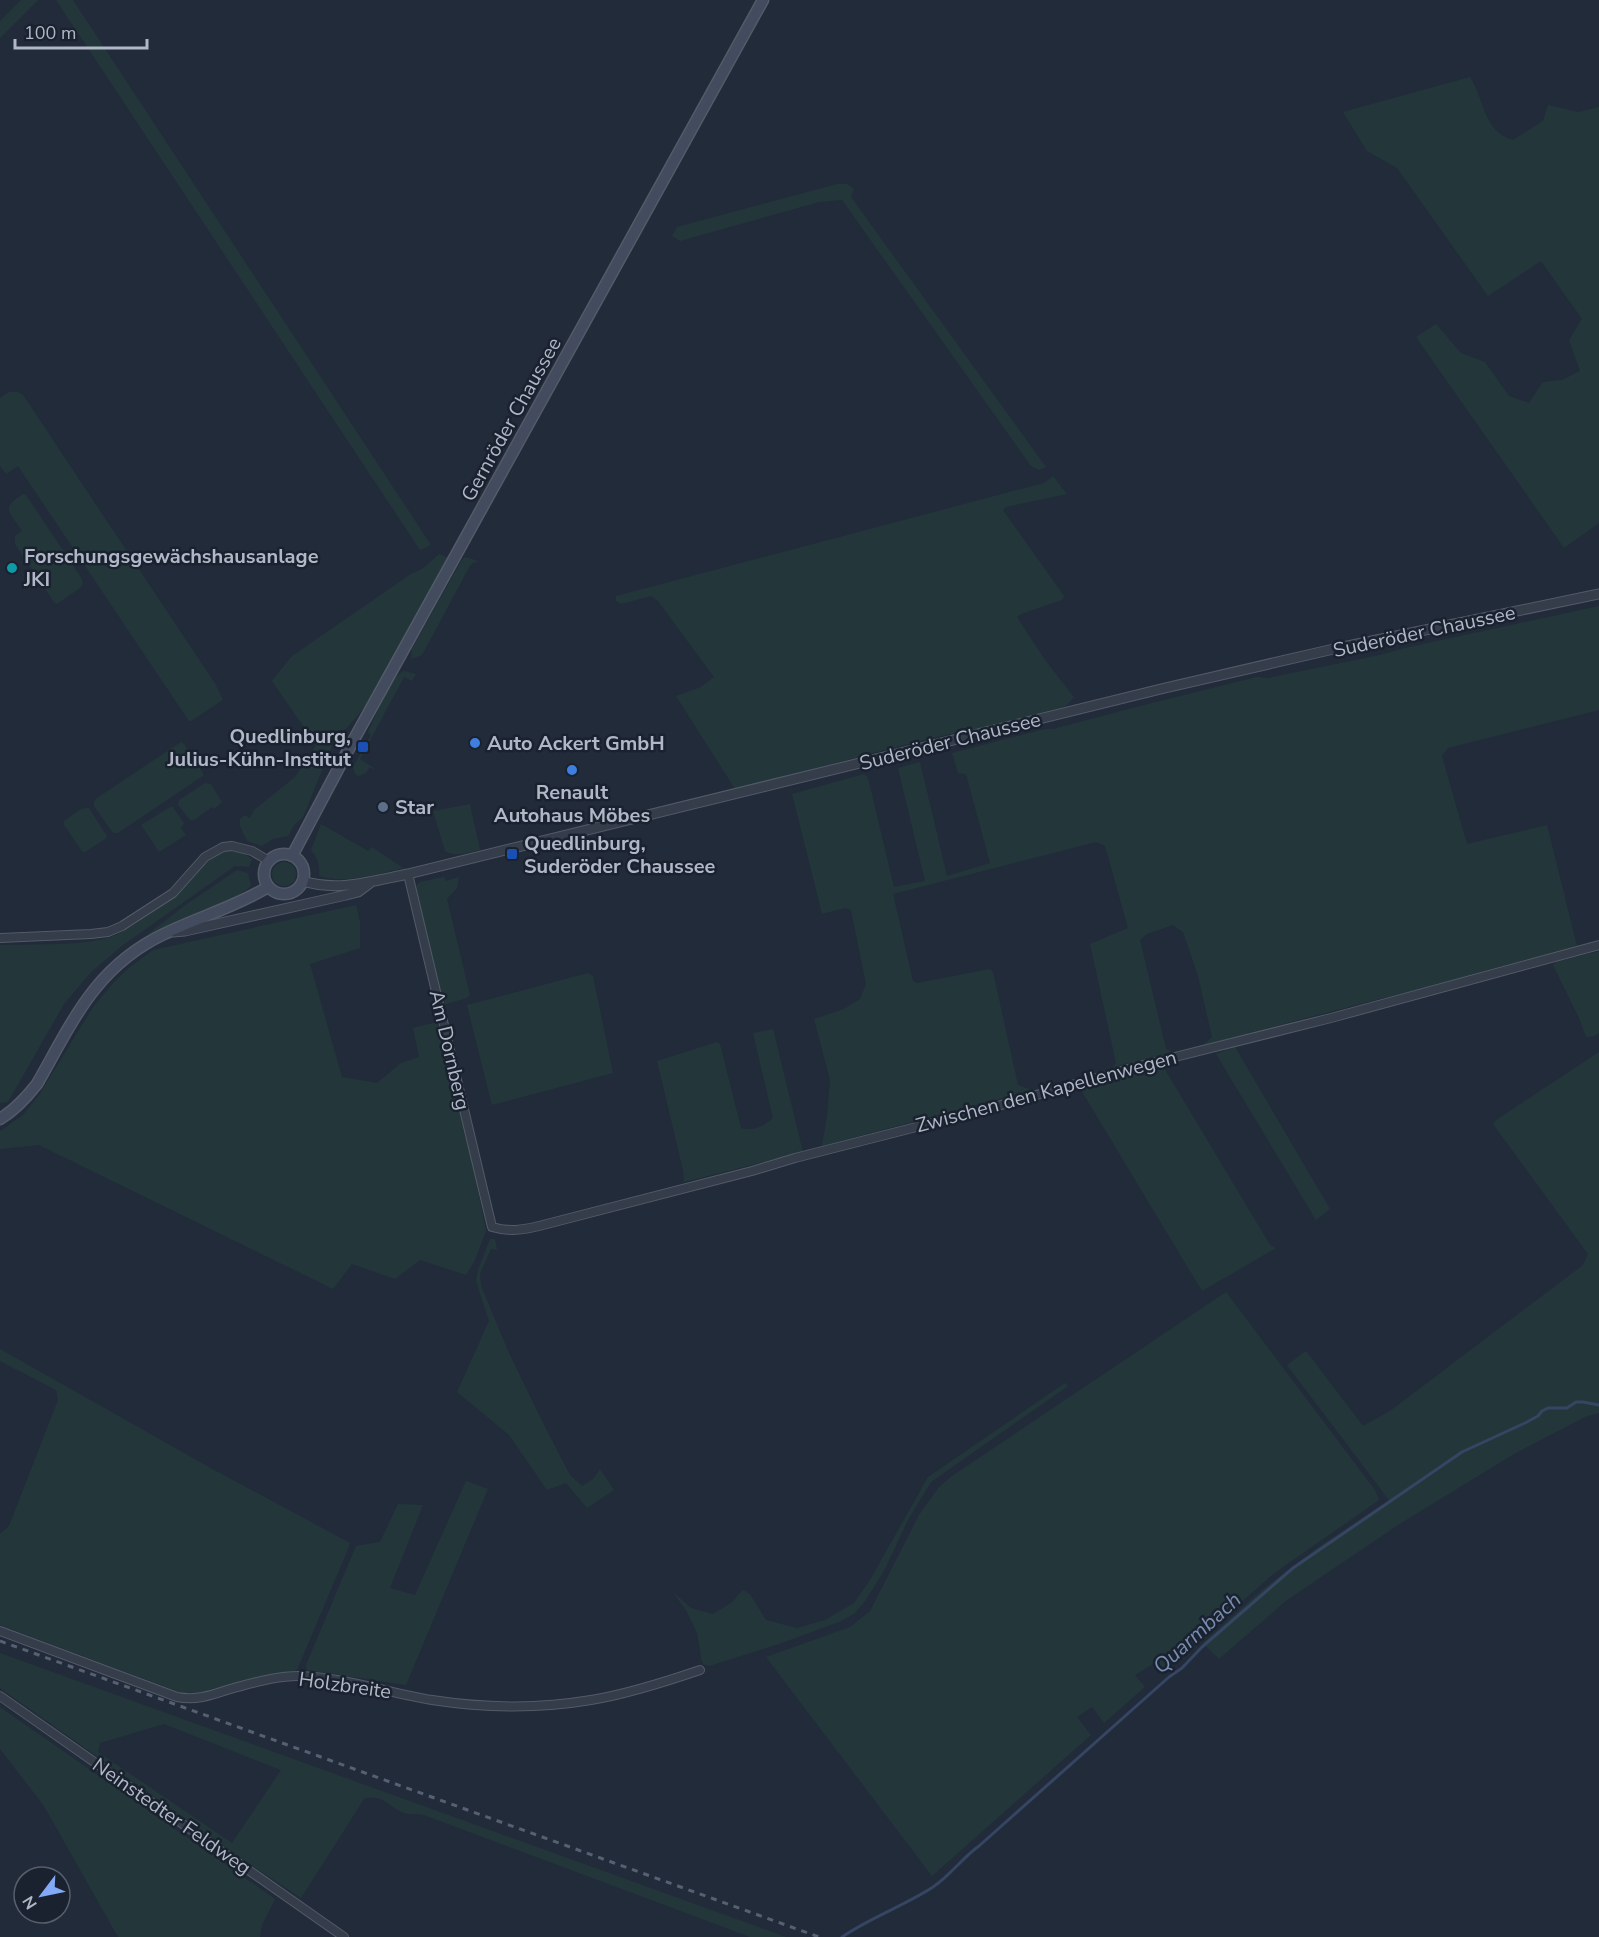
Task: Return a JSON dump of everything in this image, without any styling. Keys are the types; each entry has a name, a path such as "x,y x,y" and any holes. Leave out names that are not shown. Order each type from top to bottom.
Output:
{"main road":[{"name":"Gernröder Chaussee","path":"292,856 353,741 763,0"},
{"path":"278,855 292,856 303,868 303,881 297,889 286,894 276,893 268,886 264,875 265,868 269,861 278,855"},
{"path":"0,1119 17,1107 37,1084 83,1004 101,980 131,953 167,932 228,908 268,886"}],"street":[{"name":"Suderöder Chaussee","path":"303,881 325,886 347,886 408,874 1165,688 1338,648 1599,594"},
{"path":"0,938 91,934 108,932 123,926 173,893 205,857 223,848 232,846 252,851 269,861"},
{"name":"Am Dornberg","path":"408,874 492,1227"},
{"path":"167,932 185,931 358,892 373,881"},
{"name":"Zwischen den Kapellenwegen","path":"492,1227 502,1230 520,1230 539,1226 996,1106 1150,1063 1342,1015 1599,945"},
{"name":"Holzbreite","path":"0,1630 177,1697 188,1699 209,1696 275,1678 301,1676 341,1681 431,1700 477,1706 543,1706 591,1700 700,1670"},
{"name":"Neinstedter Feldweg","path":"0,1696 344,1937"}],"green space":[{"path":"21,0 38,0 0,38 0,21"},
{"path":"56,0 73,0 431,545 420,550"},
{"path":"1470,77 1490,122 1503,136 1513,140 1543,121 1548,105 1578,112 1599,107 1599,523 1564,548 1416,337 1436,324 1461,353 1485,362 1509,396 1529,403 1543,382 1562,380 1580,371 1569,340 1582,319 1541,261 1488,296 1397,168 1367,151 1343,112"},
{"path":"837,184 847,184 854,189 851,197 1046,467 1039,470 1031,466 842,200 819,202 680,241 672,236 677,227"},
{"path":"9,392 18,392 23,395 216,685 223,700 191,721 18,466 6,474 0,466 0,398"},
{"path":"1053,476 1067,494 1006,507 1003,510 1064,596 1062,600 1017,617 1045,660 1074,697 1066,706 735,789 676,696 701,687 714,677 658,601 651,596 621,604 616,601 616,596 1044,483"},
{"path":"23,494 26,495 82,579 83,584 80,588 57,604 15,544 15,536 22,531 9,511 9,507"},
{"path":"439,554 449,558 370,701 346,729 338,731 303,817 294,825 288,836 273,839 262,846 247,841 240,826 240,819 245,815 250,818 254,810 295,777 316,745 272,681 292,656 411,574 422,569"},
{"path":"465,557 478,561 471,564 422,655 411,659 412,649"},
{"path":"1599,606 1599,710 1448,748 1442,756 1467,844 1547,825 1577,946 1480,972 1481,976 1375,1000 1203,1045 1212,1037 1198,976 1183,932 1173,925 1147,934 1140,940 1166,1049 1172,1052 1113,1067 1116,1063 1090,944 1128,928 1105,846 1096,842 893,894 913,981 917,983 990,969 993,972 1018,1085 1032,1090 822,1146 830,1080 814,1019 844,1009 860,999 866,984 851,910 845,908 822,914 792,794 864,774 868,778 894,887 925,881 898,768 920,762 947,876 990,863 966,774 958,773 952,753 1257,677 1268,678 1380,655"},
{"path":"404,671 416,674 412,681 404,677 360,759 374,768 370,767 366,773 359,776 355,774 353,767 371,735 368,732 392,682"},
{"path":"181,742 204,775 118,833 113,833 94,806 94,802"},
{"path":"205,783 211,784 222,802 214,809 212,807 194,820 190,820 178,805 179,800"},
{"path":"470,804 480,850 462,854 449,853 445,851 433,811"},
{"path":"172,806 184,823 181,828 186,835 159,852 141,825"},
{"path":"89,808 107,836 85,852 64,825 64,821 81,809"},
{"path":"321,824 368,851 372,847 403,868 350,879 319,876 318,862 311,850"},
{"path":"241,852 252,859 249,867 235,866 123,945 91,972 64,1004 8,1102 0,1103 0,945 78,943 118,934 168,901 207,862 222,853"},
{"path":"284,862 293,865 296,874 293,883 284,886 275,883 272,874 275,865"},
{"path":"237,870 248,873 251,886 243,892 217,906 174,922 138,942 184,906"},
{"path":"444,877 446,881 459,877 457,888 447,899 470,995 443,1005 416,886 420,882"},
{"path":"356,905 360,922 360,948 310,964 342,1077 377,1083 401,1063 419,1057 413,1028 437,1022 468,1140 486,1231 474,1262 466,1275 420,1260 395,1279 352,1264 333,1289 39,1145 0,1149 0,1131 23,1115 39,1095 93,1007 115,981 153,950"},
{"path":"1599,951 1599,1033 1586,1037 1553,965 1556,962"},
{"path":"588,973 593,976 613,1073 492,1105 467,1005"},
{"path":"773,1029 803,1152 684,1182 657,1061 717,1042 720,1044 741,1128 754,1129 773,1118 753,1033"},
{"path":"1235,1047 1330,1209 1316,1220 1216,1054"},
{"path":"1599,1052 1599,1413 1587,1416 1514,1454 1398,1525 1287,1600 1219,1659 1203,1643 1263,1589 1317,1548 1389,1500 1287,1365 1306,1351 1363,1426 1390,1411 1583,1265 1588,1254 1493,1124"},
{"path":"1166,1063 1164,1068 1270,1245 1276,1248 1202,1291 1081,1090 1083,1086"},
{"path":"490,1239 495,1239 497,1250 491,1249 480,1273 481,1286 509,1353 544,1425 570,1475 582,1486 593,1479 600,1469 614,1490 587,1508 566,1483 547,1490 509,1435 457,1392 489,1321 476,1281"},
{"path":"1226,1292 1375,1490 1379,1500 1273,1574 1161,1673 1153,1664 1135,1675 1145,1687 1104,1723 1092,1707 1077,1717 1091,1735 932,1876 766,1657 850,1627 870,1611 919,1515 939,1487"},
{"path":"0,1349 207,1466 350,1543 297,1670 207,1692 182,1693 0,1625 0,1534 9,1526 58,1400 56,1390 0,1361"},
{"path":"1065,1383 1068,1386 931,1482 908,1520 884,1571 854,1614 839,1622 779,1644 709,1666 702,1662 697,1633 687,1612 673,1592 691,1608 713,1614 731,1603 743,1590 750,1594 766,1620 797,1628 825,1620 854,1603 870,1580 928,1477"},
{"path":"466,1481 488,1489 406,1685 307,1670 306,1665 356,1546 380,1542 398,1504 423,1505 390,1588 415,1595"},
{"path":"0,1653 786,1937 750,1937 424,1815 404,1813 376,1798 364,1799 301,1898 0,1688","holes":["164,1724 281,1770 232,1843 98,1752 100,1743"]},
{"path":"0,1707 275,1899 262,1925 260,1937 118,1937 44,1806 0,1749"}],"waterway":[{"name":"Quarmbach","path":"842,1937 864,1923 922,1894 939,1882 1293,1568 1462,1452 1525,1423 1548,1408 1567,1408 1576,1402 1599,1405"}],"railway":[{"path":"0,1641 819,1937"}],"place":[{"name":"Forschungsgewächshausanlage JKI","path":"12,568"},
{"name":"Auto Ackert GmbH","path":"475,743"},
{"name":"Quedlinburg, Julius-Kühn-Institut","path":"363,747"},
{"name":"Renault Autohaus Möbes","path":"572,770"},
{"name":"Star","path":"383,807"},
{"name":"Quedlinburg, Suderöder Chaussee","path":"512,854"}]}
